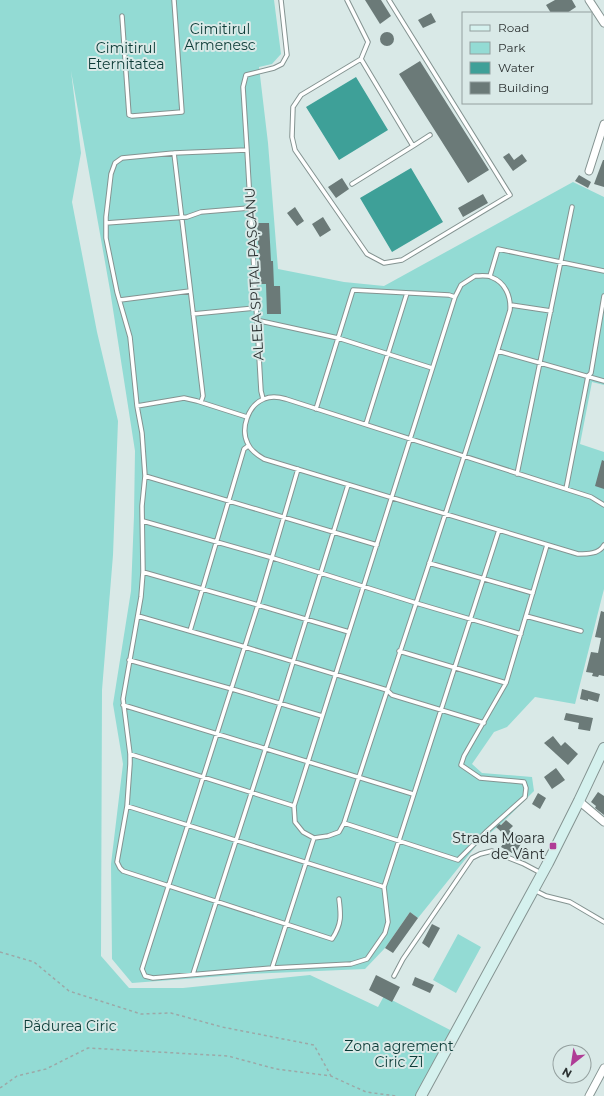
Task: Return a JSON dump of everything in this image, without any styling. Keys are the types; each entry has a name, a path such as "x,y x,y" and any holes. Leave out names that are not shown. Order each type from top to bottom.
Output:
{"main road":[{"path":"421,1096 542,874 604,748"}],"street":[{"path":"589,0 604,23"},
{"path":"589,171 604,124"},
{"path":"579,801 604,822"},
{"path":"588,1096 604,1068"}],"lane":[{"path":"122,16 129,115 182,112 174,0"},
{"name":"ALEEA SPITAL PAȘCANU","path":"263,399 261,391 255,308 243,87 246,75 274,68 282,64 287,56 281,0"},
{"path":"347,0 368,42 361,59 301,95 293,107 292,137 295,150 367,254 384,263 402,260 510,195 388,0"},
{"path":"361,59 413,146"},
{"path":"352,184 430,135"},
{"path":"246,150 174,153 122,158 115,163 110,174 106,238 130,337 137,406 142,433 145,476 142,506 143,572 138,616 124,689 123,706 130,754 126,806 117,862 123,871 332,938 338,930 341,916 339,898"},
{"path":"174,153 203,396 201,402"},
{"path":"517,474 572,207"},
{"path":"106,223 187,217 200,212 249,208"},
{"path":"490,276 498,249 604,271"},
{"path":"475,276 490,276 500,282 508,292 511,305 498,351 446,514 344,823 339,832 328,836 314,838 303,832 295,822 294,806 455,297 461,285 475,276"},
{"path":"316,408 353,290 449,295 455,297"},
{"path":"120,300 190,291"},
{"path":"366,424 408,293"},
{"path":"566,489 588,376 591,373 604,296"},
{"path":"511,305 551,311"},
{"path":"193,314 255,308"},
{"path":"256,320 338,338 432,368"},
{"path":"498,351 604,381"},
{"path":"604,505 591,497 286,399 274,397 263,399 253,407 247,417 244,428 248,446 264,459 578,554 589,554 603,548 604,545"},
{"path":"137,406 184,398 247,417"},
{"path":"190,631 244,449 248,446"},
{"path":"298,469 273,558 142,969 145,976 153,978 272,968 351,964 367,959 385,933 388,922 384,887 499,530"},
{"path":"145,476 377,545"},
{"path":"193,974 307,619 348,484"},
{"path":"143,521 273,558 470,620 521,634"},
{"path":"344,823 458,860 486,831 525,797 526,788 524,782 480,778 461,765 464,756 506,683 547,545"},
{"path":"429,563 533,593"},
{"path":"143,572 203,588 349,632"},
{"path":"138,616 336,674 387,690 392,695 484,723"},
{"path":"526,616 580,631"},
{"path":"400,651 506,683"},
{"path":"129,660 232,688 322,716"},
{"path":"123,706 413,794"},
{"path":"130,754 294,806"},
{"path":"126,806 384,887"},
{"path":"272,968 314,838"},
{"path":"394,976 403,959 472,858 492,851 524,864 542,874"},
{"path":"533,890 546,896 570,902 604,922"}],"path":[{"path":"0,952 34,962 69,991 141,1014 171,1013 222,1027 314,1045 331,1076"},
{"path":"0,1088 17,1076 46,1069 88,1048 228,1056 276,1069 331,1076 366,1092 396,1096"}],"green space":[{"path":"0,0 274,0 281,54 272,64 259,67 268,143 278,269 344,282 384,286 573,182 604,197 604,385 592,382 580,444 604,452 604,589 575,704 535,697 507,727 494,732 472,764 482,773 532,777 534,791 500,825 480,841 418,918 410,912 385,948 365,969 249,974 132,983 112,959 111,864 123,764 113,704 131,591 135,451 110,290 71,71 81,153 72,202 97,332 118,421 113,555 102,690 101,956 129,988 183,988 310,975 378,1007 384,996 456,1033 422,1096 0,1096"},
{"path":"458,934 481,947 456,993 433,980"}],"water":[{"path":"356,77 388,130 339,160 306,107"},
{"path":"411,168 443,222 392,252 360,198"}],"building":[{"path":"365,0 381,0 391,16 380,24"},
{"path":"555,0 572,0 576,7 568,12 550,12 546,5"},
{"path":"431,13 436,22 423,28 418,20"},
{"path":"387,32 392,34 394,39 392,44 387,46 382,44 380,39 382,34"},
{"path":"420,61 489,170 468,183 399,74"},
{"path":"509,153 514,160 522,154 527,161 513,171 503,157"},
{"path":"604,160 604,187 594,184"},
{"path":"579,175 591,182 588,188 575,181"},
{"path":"342,178 349,189 336,198 328,187"},
{"path":"483,194 488,203 463,217 458,208"},
{"path":"295,207 304,221 297,226 287,213"},
{"path":"323,217 331,230 320,237 312,224"},
{"path":"257,223 269,223 274,286 280,286 281,314 267,314 266,284 261,284 260,277"},
{"path":"602,460 604,461 604,489 595,486"},
{"path":"601,611 604,612 604,676 599,675 598,677 592,676 593,673 586,672 591,652 598,653 601,638 595,637"},
{"path":"582,689 600,694 598,702 588,699 588,701 580,699"},
{"path":"566,713 593,718 590,731 578,729 579,723 564,720"},
{"path":"553,736 561,746 565,742 578,754 568,765 544,743"},
{"path":"556,768 565,780 552,789 544,777"},
{"path":"598,792 604,796 604,815 595,808 596,806 591,802"},
{"path":"538,793 546,798 540,809 532,804"},
{"path":"506,820 513,826 509,830 524,839 516,852 514,850 512,853 501,847 507,837 496,827 499,824 501,825"},
{"path":"410,912 418,918 393,953 385,948"},
{"path":"432,924 440,928 429,948 422,943"},
{"path":"376,975 400,987 392,1002 369,990"},
{"path":"415,977 434,985 430,993 412,985"}],"place":[{"name":"Strada Moara de Vânt","path":"553,846"}],"park label":[{"name":"Cimitirul Armenesc","path":"220,38"},
{"name":"Cimitirul Eternitatea","path":"126,56"},
{"name":"Pădurea Ciric","path":"70,1026"},
{"name":"Zona agrement Ciric Z1","path":"399,1054"}]}
